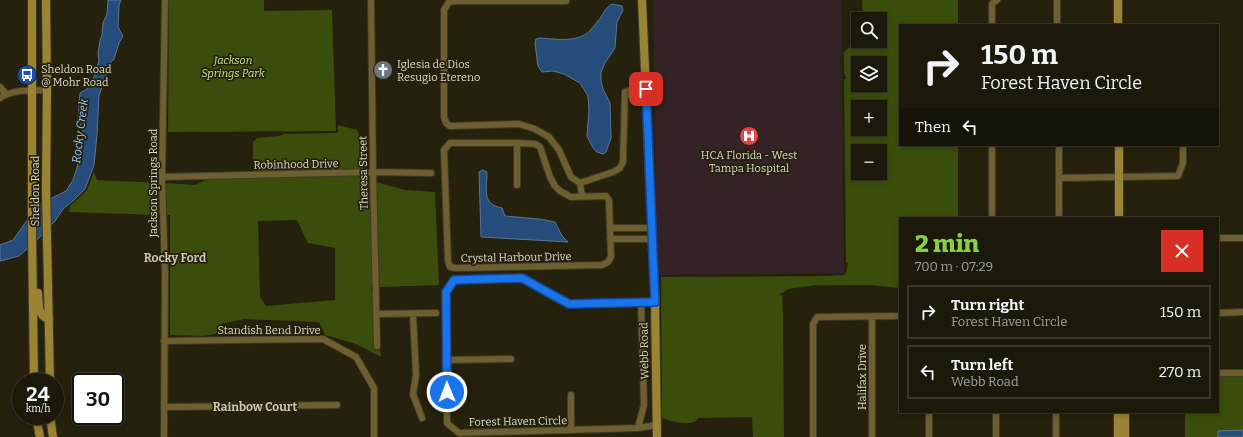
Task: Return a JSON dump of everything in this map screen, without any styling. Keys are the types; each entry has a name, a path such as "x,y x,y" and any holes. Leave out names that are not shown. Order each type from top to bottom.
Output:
{"main road":[{"name":"Sheldon Road","path":"32,0 32,263 34,373"},
{"name":"Sheldon Road","path":"46,0 46,189 50,373"},
{"name":"Webb Road","path":"642,0 655,302 657,437"},
{"path":"1118,0 1118,24"},
{"path":"1119,146 1120,217"},
{"path":"32,263 37,279 40,313 44,318 49,319"},
{"path":"1118,413 1118,437"},
{"path":"1125,413 1125,437"},
{"path":"38,425 40,437"},
{"path":"51,425 53,437"}],"street":[{"name":"Jackson Springs Road","path":"164,437 165,274 162,177 165,0"},
{"name":"Theresa Street","path":"371,0 377,346"},
{"path":"992,24 992,4 997,0"},
{"path":"1057,0 1057,24"},
{"path":"566,1 449,2 444,10 444,117 446,123 450,126 520,124 535,129 549,137 559,150 571,177 580,183 582,196"},
{"path":"0,87 6,94"},
{"path":"580,183 613,172 620,168 623,162 625,92 634,89 646,92"},
{"path":"0,98 6,94 47,90"},
{"name":"Crystal Harbour Drive","path":"450,143 517,143 535,144 540,148 550,177 560,191 571,196 606,196 608,200 611,257 608,262 602,265 450,267 448,261 444,150 450,143"},
{"path":"517,143 517,185"},
{"path":"992,146 992,217"},
{"path":"1059,146 1059,217"},
{"path":"1059,178 1178,176 1183,163 1183,146"},
{"name":"Robinhood Drive","path":"162,177 373,172 431,173"},
{"path":"610,228 652,228"},
{"path":"1219,238 1243,238"},
{"path":"610,239 652,239"},
{"name":"Forest Haven Circle","path":"655,302 569,304 522,278 454,280 446,292 447,423 459,433 638,428 657,425"},
{"path":"638,428 644,405 641,302"},
{"path":"1219,312 1243,312"},
{"path":"377,314 436,313"},
{"path":"413,314 416,375 413,394 422,418"},
{"path":"813,437 813,324 817,317 899,316"},
{"name":"Halifax Drive","path":"872,317 872,437"},
{"name":"Standish Bend Drive","path":"164,341 323,339 356,357 374,388 374,437"},
{"path":"447,360 511,359"},
{"path":"1219,373 1243,373"},
{"path":"571,395 571,430"},
{"path":"164,407 337,405"},
{"path":"929,413 929,437"},
{"path":"996,413 996,437"},
{"path":"1056,413 1056,437"}],"shaded area":[{"name":"HCA Florida - West Tampa Hospital","path":"653,0 841,0 844,273 657,275"}],"green space":[{"name":"Jackson Springs Park","path":"169,0 264,0 264,11 332,10 336,131 168,132"},
{"path":"862,0 958,0 958,24 899,24 899,146 958,146 958,217 899,217 899,288 871,285 816,285 788,289 779,295 782,295 783,315 784,437 753,437 752,417 698,418 695,422 687,423 674,422 662,418 661,277 828,276 844,275 846,273 848,264 846,262 844,79 846,79 844,72 844,52 851,46 851,48 887,48 887,12 863,12"},
{"path":"338,125 357,130 366,155 366,169 253,172 253,142 257,138 285,134 336,133 338,132"},
{"path":"94,172 97,180 160,183 160,215 69,212 70,206 87,190"},
{"path":"367,175 367,179 371,180 373,287 371,287 374,310 375,349 380,349 381,357 356,344 325,335 319,322 244,319 221,324 216,334 202,336 170,335 170,215 166,215 165,183 195,185 208,179","holes":["297,220 308,243 335,248 335,300 266,306 260,297 258,221"]},
{"path":"376,182 405,190 435,192 439,285 379,287"},
{"path":"1219,376 1243,377 1243,437 1185,437 1185,413 1219,413"}],"water":[{"path":"108,0 121,0 119,5 118,27 123,36 114,59 106,67 106,78 99,95 94,165 85,189 63,209 55,221 19,256 0,261 0,245 13,240 38,205 66,191 73,180 77,168 83,129 78,119 80,93 87,89 93,80 99,61 98,53 103,23 107,14"},
{"path":"612,4 622,6 623,10 617,22 615,48 601,72 603,89 610,103 611,138 606,152 603,154 597,152 593,148 587,136 589,110 588,96 580,83 564,74 553,71 542,72 538,66 535,43 536,39 540,38 573,39 585,35 591,30"},
{"path":"483,170 487,172 486,190 488,199 495,206 502,208 505,216 555,222 562,236 568,242 481,237 479,172"},
{"path":"1243,430 1243,437 1218,437 1218,431"}],"place":[{"name":"Iglesia de Dios Resugio Etereno","path":"383,70"},
{"name":"Sheldon Road @ Mohr Road","path":"27,75"},
{"name":"HCA Florida - West Tampa Hospital","path":"749,136"}],"district":[{"name":"Rocky Ford","path":"175,258"},
{"name":"Rainbow Court","path":"255,407"}],"route":[{"path":"447,392 446,292 454,280 522,278 569,304 655,302 646,89"}],"water label":[{"name":"Rocky Creek","path":"80,131"}]}
